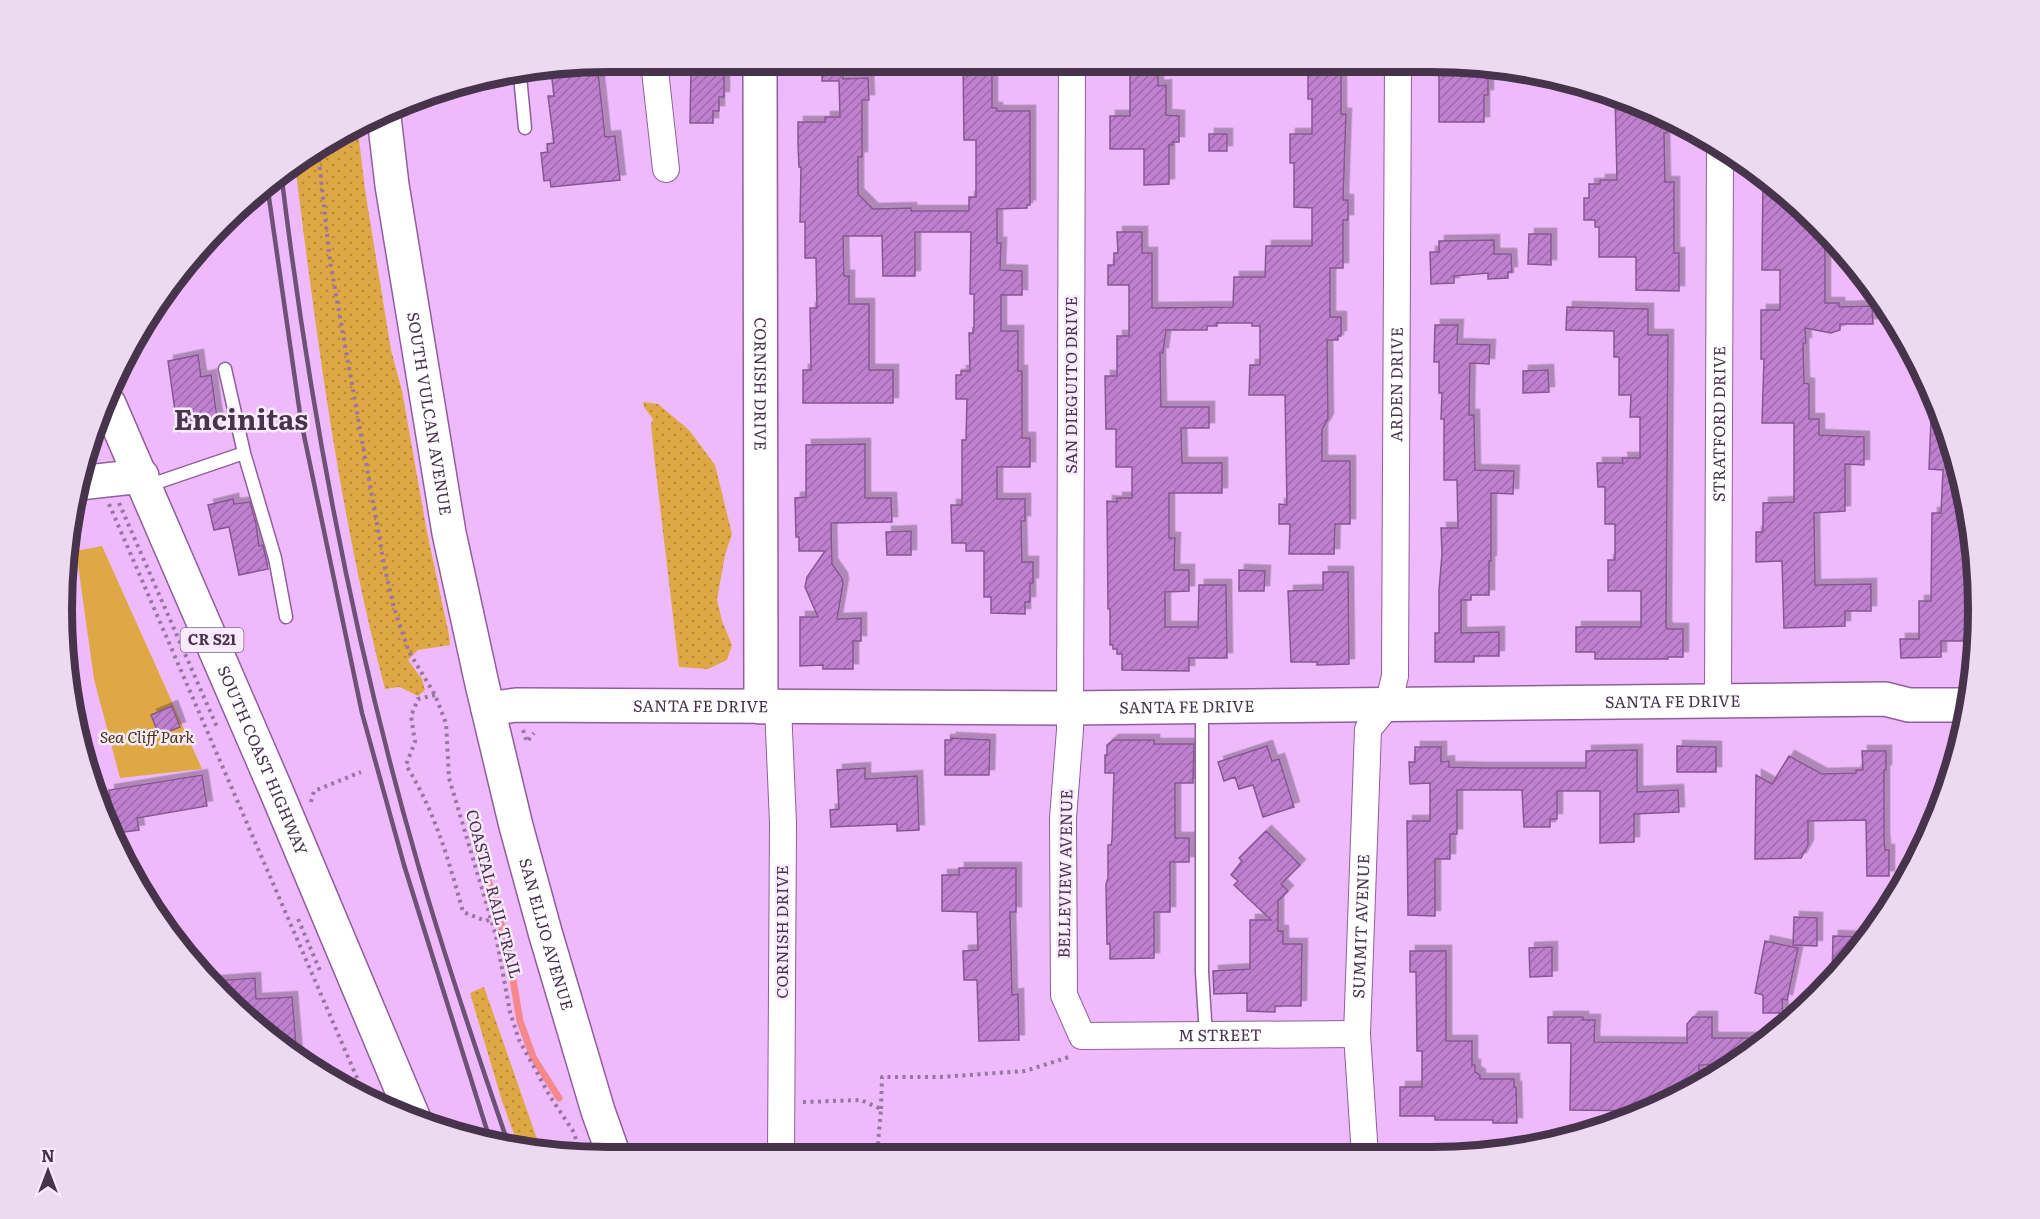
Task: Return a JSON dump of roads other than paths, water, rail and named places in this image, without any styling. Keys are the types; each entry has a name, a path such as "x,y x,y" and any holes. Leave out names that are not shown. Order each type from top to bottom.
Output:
{"main road":[{"name":"CORNISH DRIVE","path":"760,72 769,707"},
{"name":"SOUTH VULCAN AVENUE","path":"385,122 392,185 449,533 488,709"},
{"name":"SOUTH COAST HIGHWAY","path":"111,409 144,481 409,1108"},
{"path":"89,492 144,481"},
{"name":"SANTA FE DRIVE","path":"1886,699 1909,690 1962,689"},
{"name":"SANTA FE DRIVE","path":"488,709 516,705 1070,708 1886,699 1909,705 1959,705"},
{"name":"SAN ELIJO AVENUE","path":"488,709 516,826 545,932 611,1147"}],"street":[{"path":"655,72 666,169"},
{"name":"SAN DIEGUITO DRIVE","path":"1070,708 1072,72"},
{"name":"ARDEN DRIVE","path":"1388,705 1395,676 1398,72"},
{"name":"STRATFORD DRIVE","path":"1718,700 1720,157"},
{"name":"SUMMIT AVENUE","path":"1364,1147 1357,1034 1368,729 1388,705"},
{"name":"CORNISH DRIVE","path":"769,707 783,823 781,1147"},
{"name":"BELLEVIEW AVENUE","path":"1070,708 1064,818 1064,995 1082,1036"},
{"name":"M STREET","path":"1082,1036 1357,1034"}],"lane":[{"path":"520,80 525,128"},
{"path":"225,369 244,453 274,558 286,617"},
{"path":"144,481 244,453"},
{"path":"1202,707 1202,972 1206,1036"}],"waterway":[{"path":"476,844 508,950 520,1021 533,1057 559,1098"}],"railway":[{"path":"282,183 319,433 372,691 427,897 506,1137"},
{"path":"268,194 301,421 362,713 404,865 488,1133"}],"district":[{"name":"Encinitas","path":"241,420"}],"park label":[{"name":"Sea Cliff Park","path":"147,737"}]}
